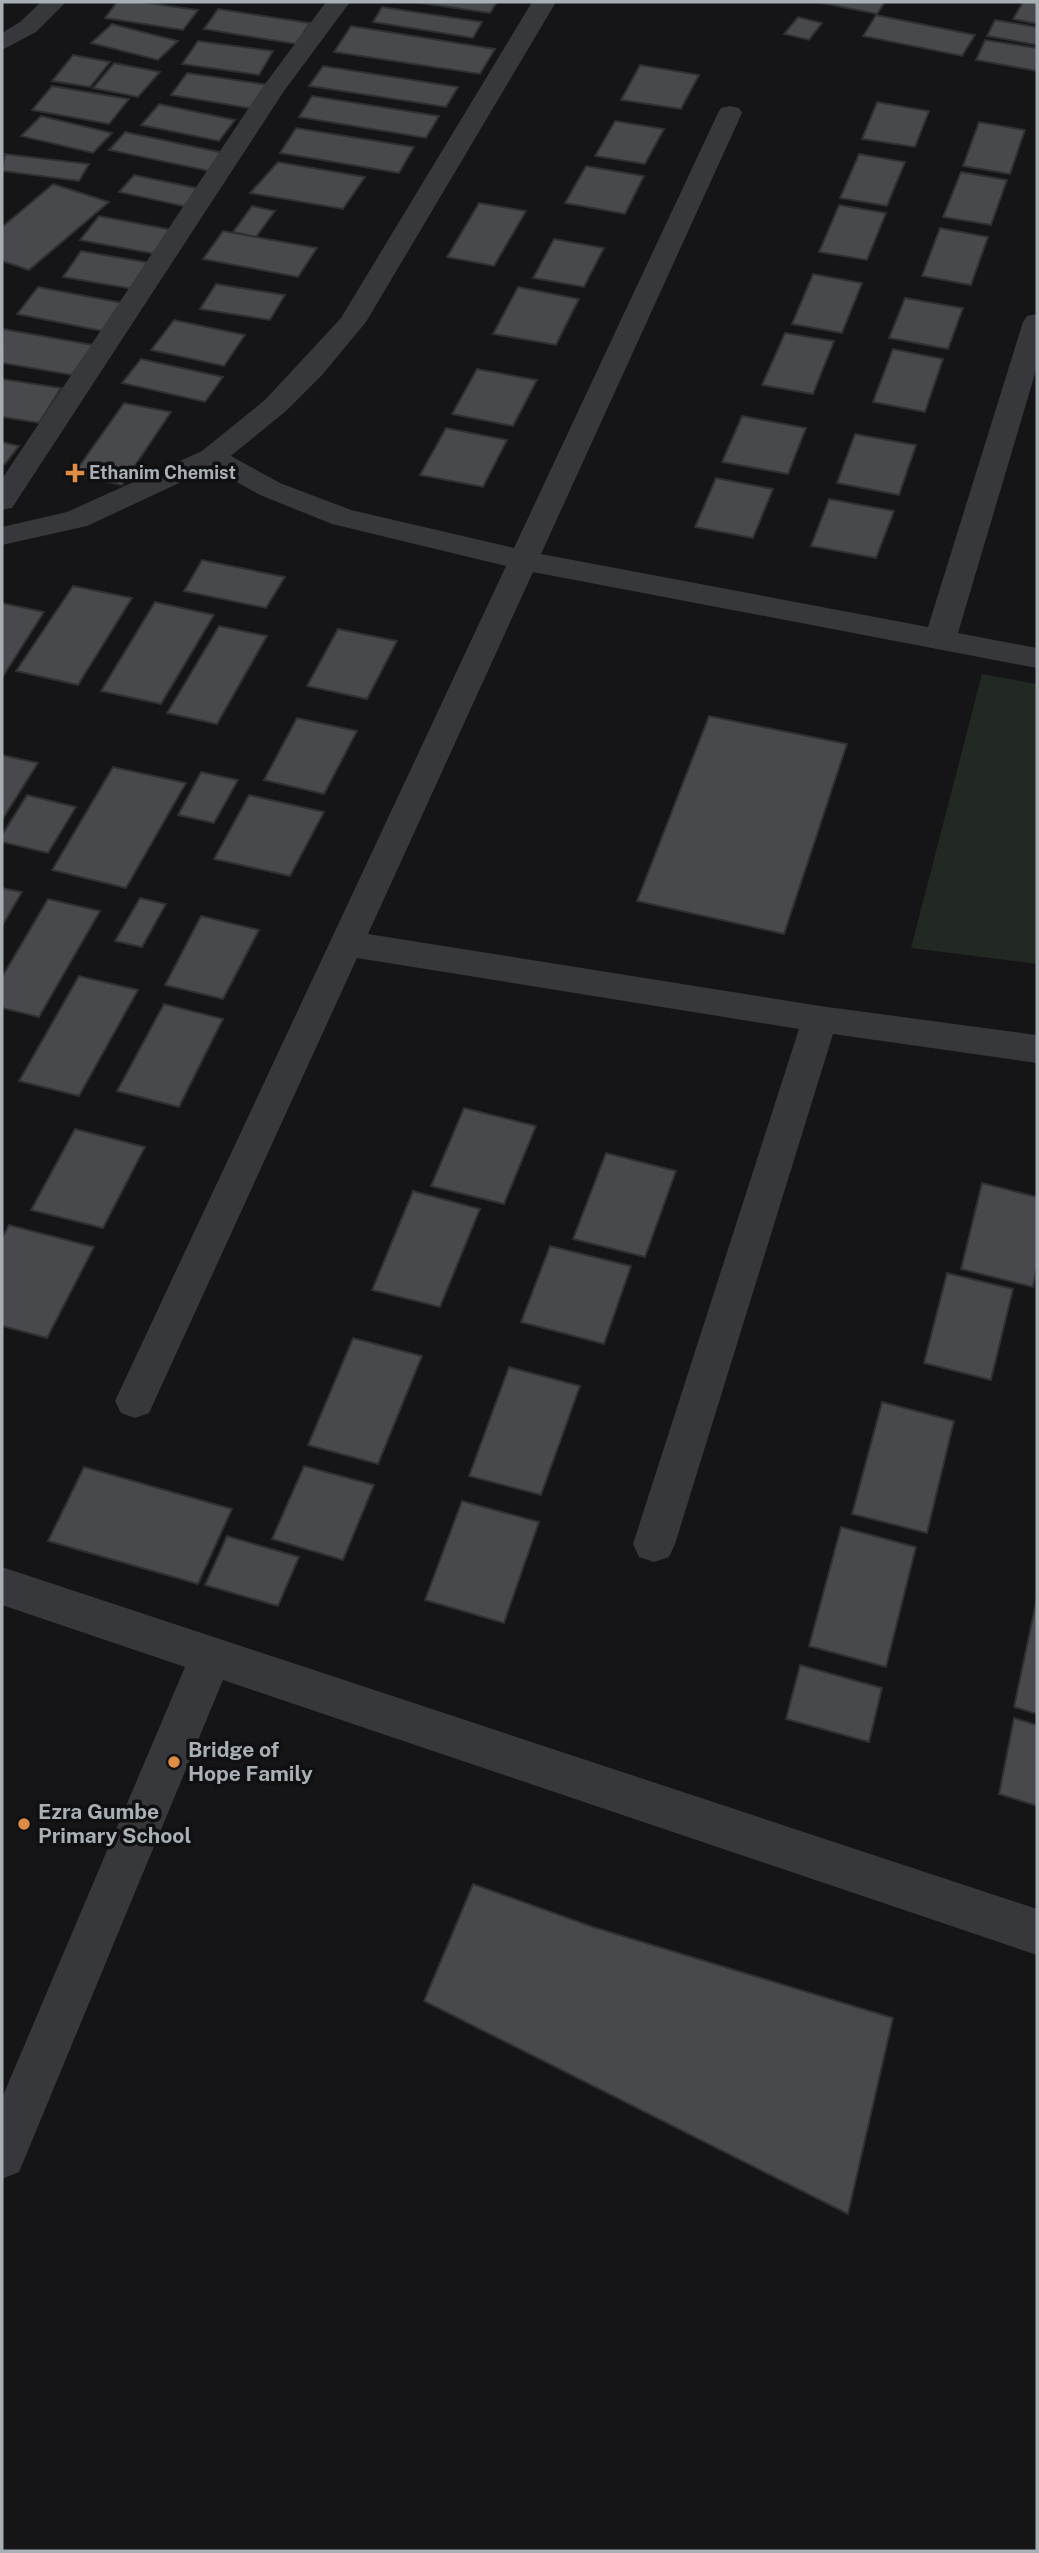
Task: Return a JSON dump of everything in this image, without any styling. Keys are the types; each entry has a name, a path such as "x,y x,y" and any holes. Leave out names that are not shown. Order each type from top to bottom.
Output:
{"street":[{"path":"2,43 29,27 54,2"},
{"path":"2,501 274,88 338,2"},
{"path":"2,536 76,519 212,457 276,405 312,369 352,322 544,2"},
{"path":"135,1401 526,561 730,113"},
{"path":"940,640 1037,322"},
{"path":"212,457 270,489 342,517 526,561 1037,657"},
{"path":"346,943 820,1019 1037,1049"},
{"path":"654,1544 820,1019"},
{"path":"2,1586 1037,1933"},
{"path":"2,2155 211,1656"}],"shaded area":[{"path":"982,674 1037,684 1037,964 911,948"}],"building":[{"path":"117,2 141,2 198,10 183,30 105,18"},
{"path":"414,2 497,2 490,13"},
{"path":"817,2 885,2 877,14"},
{"path":"1023,2 1037,2 1037,24 1013,19"},
{"path":"382,7 482,22 473,38 373,22"},
{"path":"218,9 310,23 296,44 204,29"},
{"path":"876,15 975,35 962,56 863,36"},
{"path":"798,17 822,23 809,40 784,34"},
{"path":"995,20 1037,27 1037,45 987,36"},
{"path":"112,24 178,41 158,60 91,43"},
{"path":"351,26 495,49 480,74 334,52"},
{"path":"985,40 1037,48 1037,71 976,60"},
{"path":"198,41 273,51 259,75 182,64"},
{"path":"73,55 110,62 90,87 52,81"},
{"path":"114,63 160,72 138,97 93,88"},
{"path":"640,65 699,75 681,109 621,100"},
{"path":"323,66 458,87 446,107 309,86"},
{"path":"187,73 269,85 254,109 171,95"},
{"path":"52,86 129,99 109,124 32,110"},
{"path":"312,96 439,116 426,138 299,117"},
{"path":"877,102 929,111 915,147 862,139"},
{"path":"159,104 235,120 219,141 141,125"},
{"path":"41,116 112,133 93,153 21,136"},
{"path":"615,121 664,129 645,164 595,156"},
{"path":"979,122 1025,130 1010,174 963,166"},
{"path":"296,128 414,147 399,173 280,153"},
{"path":"125,132 224,153 209,171 109,150"},
{"path":"5,154 89,164 79,181 2,171"},
{"path":"859,154 905,162 887,206 840,198"},
{"path":"278,162 365,177 343,209 250,193"},
{"path":"586,166 644,176 625,214 565,203"},
{"path":"961,172 1007,180 991,225 943,217"},
{"path":"134,175 201,189 187,207 119,192"},
{"path":"53,184 109,202 29,270 2,261 2,227"},
{"path":"479,203 526,211 494,266 447,257"},
{"path":"839,205 886,213 867,260 819,252"},
{"path":"252,206 275,211 256,237 233,232"},
{"path":"99,216 173,230 155,254 80,240"},
{"path":"940,228 988,237 971,285 922,276"},
{"path":"223,231 317,248 298,277 203,259"},
{"path":"554,239 604,248 584,287 533,278"},
{"path":"81,251 151,263 133,289 63,277"},
{"path":"813,274 862,283 842,333 792,324"},
{"path":"216,284 285,295 270,320 200,309"},
{"path":"38,287 128,304 107,332 17,314"},
{"path":"518,287 579,299 556,345 493,334"},
{"path":"905,298 963,308 948,349 889,338"},
{"path":"174,320 245,335 224,366 151,350"},
{"path":"3,329 93,345 72,375 2,363"},
{"path":"785,333 834,341 813,394 762,385"},
{"path":"893,349 943,359 925,412 873,402"},
{"path":"141,359 223,377 205,402 122,383"},
{"path":"477,369 537,380 513,426 452,414"},
{"path":"2,379 61,388 39,423 2,417"},
{"path":"124,403 171,412 122,485 73,475"},
{"path":"742,416 806,428 788,474 722,462"},
{"path":"446,428 507,440 483,487 420,475"},
{"path":"855,434 916,445 899,495 837,483"},
{"path":"2,442 19,446 5,464 2,463"},
{"path":"716,478 773,489 753,538 695,527"},
{"path":"829,499 894,511 876,558 811,546"},
{"path":"202,560 285,577 266,608 184,591"},
{"path":"73,586 132,598 78,685 16,671"},
{"path":"155,602 214,615 161,704 101,691"},
{"path":"2,603 44,612 2,678"},
{"path":"219,626 267,636 217,724 167,713"},
{"path":"338,629 397,641 367,699 307,686"},
{"path":"709,716 847,744 784,934 637,901"},
{"path":"297,718 357,731 324,794 264,780"},
{"path":"2,755 38,763 2,820"},
{"path":"113,767 186,783 126,888 52,870"},
{"path":"201,772 238,780 214,823 178,815"},
{"path":"27,795 76,807 48,853 2,842 2,835"},
{"path":"249,795 324,812 290,876 214,859"},
{"path":"2,888 22,892 2,926"},
{"path":"140,898 166,904 142,947 115,941"},
{"path":"48,899 100,911 39,1017 2,1008 2,977"},
{"path":"201,916 259,930 223,999 165,985"},
{"path":"79,976 138,990 79,1096 19,1081"},
{"path":"164,1004 223,1019 179,1107 117,1091"},
{"path":"464,1108 536,1126 504,1204 431,1186"},
{"path":"75,1129 145,1147 103,1228 31,1210"},
{"path":"606,1153 676,1171 645,1257 573,1239"},
{"path":"982,1183 1037,1197 1037,1267 1033,1287 961,1269"},
{"path":"413,1191 480,1209 440,1307 372,1290"},
{"path":"9,1225 94,1247 47,1338 2,1326 2,1238"},
{"path":"550,1246 631,1266 604,1344 521,1322"},
{"path":"947,1273 1013,1289 991,1380 924,1363"},
{"path":"353,1338 422,1356 378,1464 308,1445"},
{"path":"509,1367 580,1386 541,1495 469,1476"},
{"path":"882,1402 954,1421 927,1533 852,1514"},
{"path":"304,1466 374,1485 343,1560 272,1539"},
{"path":"84,1467 232,1509 198,1584 48,1541"},
{"path":"462,1501 539,1522 504,1623 425,1600"},
{"path":"841,1527 916,1547 886,1667 809,1646"},
{"path":"227,1536 299,1557 278,1606 205,1585"},
{"path":"1037,1598 1037,1714 1014,1707"},
{"path":"800,1665 882,1688 869,1742 786,1719"},
{"path":"1014,1718 1037,1725 1037,1806 999,1794"},
{"path":"473,1884 593,1927 893,2018 848,2214 424,2001"}],"place":[{"name":"Ethanim Chemist","path":"75,473"},
{"name":"Bridge of Hope Family","path":"174,1762"},
{"name":"Ezra Gumbe Primary School","path":"24,1824"}]}
